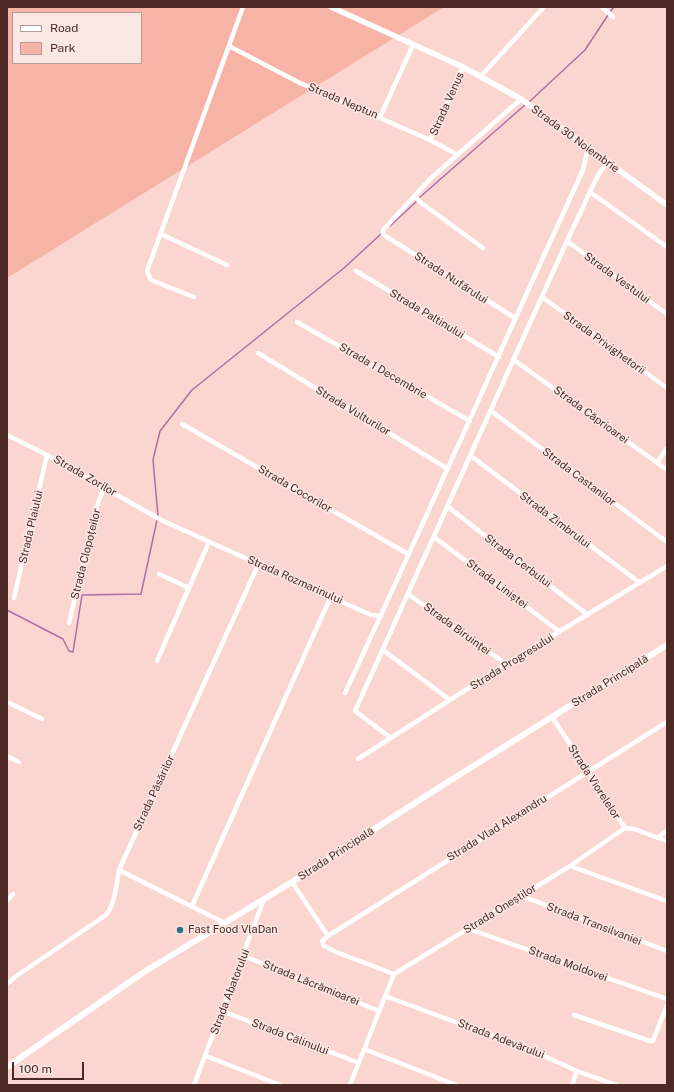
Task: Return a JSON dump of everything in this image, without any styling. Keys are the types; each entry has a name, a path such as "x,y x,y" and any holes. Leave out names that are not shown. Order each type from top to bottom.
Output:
{"main road":[{"name":"Strada Principală","path":"7,1067 119,988 292,882 443,785 667,645"}],"street":[{"path":"194,297 151,280 147,271 243,7"},
{"name":"Strada 30 Noiembrie","path":"331,7 464,67 521,99 667,205"},
{"path":"481,76 544,7"},
{"path":"602,7 613,17"},
{"path":"380,117 413,45"},
{"name":"Strada Neptun","path":"228,46 300,83 380,117 430,140 458,155"},
{"name":"Strada Venus","path":"430,140 464,67"},
{"path":"483,248 420,202 415,196 431,178 521,99"},
{"path":"345,693 583,170 588,148"},
{"path":"391,738 355,712 567,241 597,177 607,162"},
{"path":"590,192 667,247"},
{"name":"Strada Nufărului","path":"415,196 384,227 385,234 515,318"},
{"path":"161,234 227,265"},
{"name":"Strada Vestului","path":"567,241 667,314"},
{"name":"Strada Paltinului","path":"356,270 499,357"},
{"name":"Strada Privighetorii","path":"542,297 667,388"},
{"name":"Strada 1 Decembrie","path":"297,322 470,421"},
{"name":"Strada Vulturilor","path":"258,353 448,469"},
{"name":"Strada Căprioarei","path":"514,360 667,470"},
{"name":"Strada Castanilor","path":"491,411 667,542"},
{"name":"Strada Cocorilor","path":"182,424 408,554"},
{"name":"Strada Zorilor","path":"7,435 48,455 161,520"},
{"path":"657,463 667,448"},
{"name":"Strada Plaiului","path":"14,598 48,455"},
{"name":"Strada Zimbrului","path":"471,456 640,583"},
{"name":"Strada Clopoțeilor","path":"69,623 97,506 104,487"},
{"name":"Strada Cerbului","path":"448,507 588,615"},
{"name":"Strada Rozmarinului","path":"161,520 371,615 381,616"},
{"name":"Strada Liniștei","path":"434,537 560,632"},
{"path":"157,661 210,542"},
{"name":"Strada Păsărilor","path":"7,984 106,915 111,908 119,870 258,564"},
{"name":"Strada Progresului","path":"358,759 506,664 667,566"},
{"path":"159,574 189,588"},
{"name":"Strada Biruinței","path":"408,594 506,664"},
{"path":"192,906 331,596"},
{"path":"383,650 450,700"},
{"path":"7,702 42,719"},
{"name":"Strada Viorelelor","path":"552,717 625,828 634,829 667,841"},
{"name":"Strada Vlad Alexandru","path":"328,936 667,722"},
{"path":"7,756 19,762"},
{"name":"Strada Oneștilor","path":"394,974 570,866 625,828"},
{"path":"658,837 667,831"},
{"path":"570,866 667,901"},
{"path":"119,870 225,923"},
{"path":"292,882 328,936 322,941 324,946 394,974 350,1085"},
{"path":"7,901 13,894"},
{"name":"Strada Transilvaniei","path":"522,896 667,951"},
{"name":"Strada Abatorului","path":"194,1085 244,956 264,899"},
{"name":"Strada Moldovei","path":"469,929 667,999"},
{"name":"Strada Lăcrămioarei","path":"244,956 379,1011"},
{"name":"Strada Adevărului","path":"385,996 531,1050 577,1071 616,1085"},
{"path":"574,1015 653,1041 667,1005"},
{"name":"Strada Călinului","path":"222,1011 359,1063"},
{"path":"364,1049 456,1085"},
{"path":"206,1056 280,1085"},
{"path":"572,1085 577,1071"}],"green space":[{"path":"7,7 444,7 7,278"}],"waterway":[{"path":"610,12 614,7"},
{"path":"529,102 585,50 608,15"},
{"path":"419,198 526,104"},
{"path":"390,226 417,201"},
{"path":"158,516 153,460 160,431 192,390 344,268 381,234"},
{"path":"7,610 63,639 69,651 73,652 82,595 141,594 157,520"}],"place":[{"name":"Fast Food VlaDan","path":"180,930"}]}
